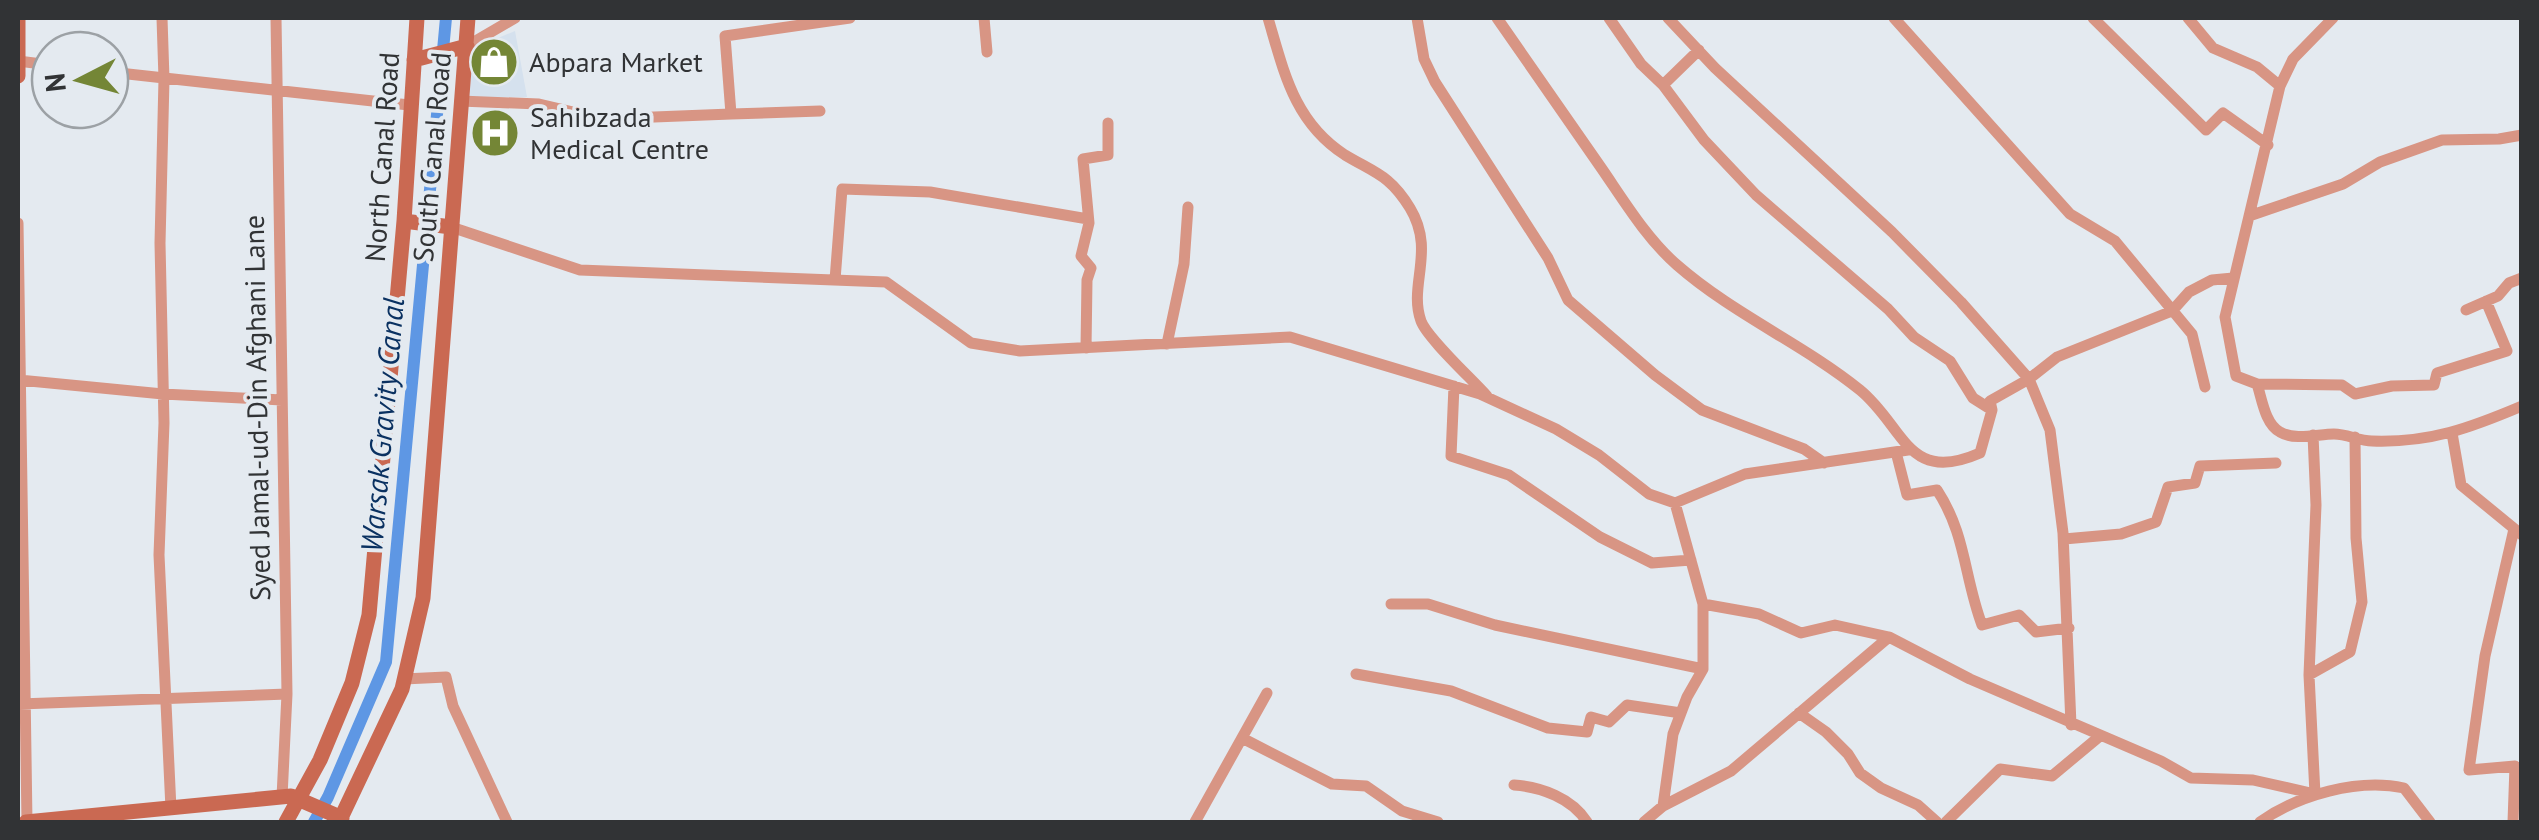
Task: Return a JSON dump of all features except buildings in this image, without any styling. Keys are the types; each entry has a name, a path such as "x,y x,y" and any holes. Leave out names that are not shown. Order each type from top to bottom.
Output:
{"main road":[{"path":"18,18 18,76"},
{"name":"North Canal Road","path":"286,822 320,760 352,683 368,615 418,18"},
{"name":"South Canal Road","path":"340,819 377,746 404,679 423,598 461,49 468,18"},
{"path":"414,60 461,49"},
{"path":"404,221 449,226"},
{"path":"26,822 297,799 340,819"}],"street":[{"path":"162,18 163,394 159,555 171,809"},
{"name":"Syed Jamal-ud-Din Afghani Lane","path":"276,18 286,694 297,799"},
{"path":"461,49 515,18"},
{"path":"730,114 724,36 850,18"},
{"path":"984,18 987,52"},
{"path":"1268,18 1301,114 1342,153 1387,177 1412,210 1424,250 1418,297 1421,322 1490,398"},
{"path":"1417,18 1424,60 1435,82 1548,258 1568,300 1702,410 1804,448 1824,463"},
{"path":"1498,18 1634,215 1676,264 1758,324 1858,388 1884,411 1902,451 1907,495 1936,490 1952,514 1963,546 1970,595 1982,624 2019,615 2036,632 2069,628"},
{"path":"1609,18 1704,140 1756,195 1888,309 1914,337 1950,361 1973,398 1992,410"},
{"path":"1668,18 1892,232 2029,379 2050,430 2064,540 2071,724"},
{"path":"2093,18 2206,130 2223,113 2268,145"},
{"path":"2188,18 2213,48 2257,67 2280,86"},
{"path":"2333,18 2301,50 2280,86 2226,317 2236,376 2257,384 2342,385 2355,394 2392,386 2434,385 2437,374 2507,351 2486,301"},
{"path":"1902,21 2070,214 2115,241 2192,334 2205,387"},
{"path":"1663,85 1699,50"},
{"path":"130,74 410,105"},
{"path":"460,101 540,104 603,120 820,111"},
{"path":"1086,348 1087,280 1091,268 1081,256 1088,220 1084,159 1108,155 1108,123"},
{"path":"2252,215 2343,184 2380,162 2442,140 2522,135"},
{"path":"835,280 842,189 930,192 1088,220"},
{"path":"1167,344 1184,264 1188,207"},
{"path":"18,223 26,822"},
{"path":"449,226 580,270 886,282 970,343 1020,350 1290,337 1490,398 1556,429 1599,455 1649,494 1675,503 1745,474 1902,451 1936,462 1962,461 1980,453 1992,410 1990,402 2057,358 2172,312 2189,292 2212,280 2233,278"},
{"path":"2466,310 2522,278"},
{"path":"19,380 163,394 282,400"},
{"path":"2257,384 2268,419 2281,433 2338,434 2369,442 2452,433 2522,406"},
{"path":"1454,386 1451,456 1509,475 1600,536 1652,563 1691,560"},
{"path":"2452,433 2461,486 2518,532 2485,656 2469,770 2518,766 2513,822"},
{"path":"2314,436 2316,505 2309,675 2314,794"},
{"path":"2309,675 2350,652 2362,602 2356,538 2355,438"},
{"path":"2064,540 2121,534 2156,522 2168,488 2195,483 2200,466 2276,464"},
{"path":"1664,806 1673,734 1703,668 1703,604 1675,503"},
{"path":"1391,604 1428,604 1494,625 1703,668"},
{"path":"1703,604 1760,614 1801,633 1835,626 1889,637 1970,680 2161,761 2191,778 2252,780 2314,794 2391,785 2404,788 2430,822"},
{"path":"1644,822 1664,806 1732,772 1889,637"},
{"path":"1356,674 1451,691 1548,728 1587,732 1590,718 1609,722 1627,705 1680,713"},
{"path":"404,679 446,677 453,706 506,822"},
{"path":"1196,822 1267,692"},
{"path":"22,704 286,694"},
{"path":"1799,713 1826,732 1848,754 1860,774 1918,805 1937,822"},
{"path":"1946,822 2000,769 2052,776 2100,736"},
{"path":"1242,738 1332,784 1366,786 1402,811 1438,822"},
{"path":"1514,785 1541,787 1581,813 1587,822"},
{"path":"2260,822 2314,794"}],"shaded area":[{"name":"Abpara Market","path":"515,31 527,97 463,98 469,50"}],"waterway":[{"name":"Warsak Gravity Canal","path":"314,822 386,662 446,18"}],"place":[{"name":"Abpara Market","path":"494,62"},
{"name":"Sahibzada Medical Centre","path":"495,133"}]}
